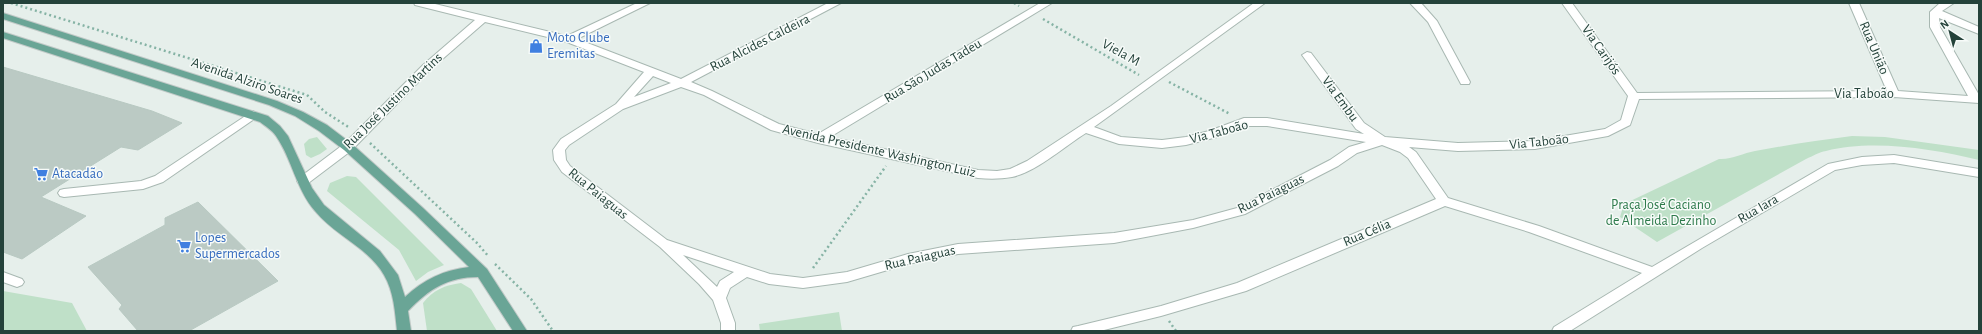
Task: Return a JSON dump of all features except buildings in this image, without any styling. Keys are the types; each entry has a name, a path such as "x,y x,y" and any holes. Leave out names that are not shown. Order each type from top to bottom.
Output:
{"main road":[{"name":"Avenida Alziro Soares","path":"3,16 272,103 299,114 348,147 419,211 482,272 520,331"},
{"path":"3,35 253,115 264,120 282,135 303,181 316,205 341,228 364,244 390,272 397,289 402,309 404,331"},
{"path":"402,309 417,292 429,283 460,272 482,272"}],"street":[{"name":"Avenida Presidente Washington Luiz","path":"419,3 482,19 545,32 568,39 683,82 775,127 818,139 893,156 978,174 997,175 1012,173 1031,164 1156,78 1246,14 1256,4"},
{"path":"568,39 645,3"},
{"name":"Rua Alcides Caldeira","path":"683,82 836,3"},
{"name":"Rua São Judas Tadeu","path":"818,139 1047,3"},
{"path":"1415,3 1432,21 1465,82"},
{"name":"Via Carijós","path":"1568,3 1634,96"},
{"name":"Rua União","path":"1854,3 1894,94"},
{"path":"1949,3 1940,6 1935,12 1933,20 1935,27 1977,99"},
{"path":"1935,12 1979,31"},
{"name":"Rua José Justino Martins","path":"303,181 348,147 427,67 482,19"},
{"name":"Via Embu","path":"1307,55 1360,126 1382,141 1404,149 1412,156 1444,201"},
{"name":"Rua Paiaguas","path":"619,107 652,70"},
{"name":"Rua Paiaguas","path":"683,82 619,107 565,142 559,150 560,160 566,169 579,181 662,244 769,279 803,283 847,277 908,259 958,249 1114,238 1194,224 1242,211 1334,163 1353,150 1382,141"},
{"name":"Via Taboão","path":"1084,128 1119,140 1162,144 1200,137 1244,122 1288,124 1382,141 1458,147 1542,144 1608,132 1626,122 1634,96 1894,94 1977,99"},
{"path":"64,193 143,185 159,178 253,115"},
{"name":"Rua Iara","path":"1559,331 1653,272 1832,167 1862,161 1894,159 1979,173"},
{"path":"1444,201 1549,234 1653,272"},
{"name":"Rua Célia","path":"1078,331 1161,311 1241,287 1444,201"},
{"path":"662,244 704,281 719,298 728,323 728,331"},
{"path":"719,298 725,285 744,272"},
{"path":"3,277 18,282"}],"path":[{"name":"Viela M","path":"1014,3 1032,12 1137,74 1170,83 1244,122"},
{"path":"803,283 893,156"}],"green space":[{"name":"Praça José Caciano de Almeida Dezinho","path":"1852,136 1885,137 1979,150 1979,160 1942,152 1903,147 1844,147 1821,152 1806,159 1657,242 1620,217 1624,204 1719,159 1750,152"},
{"path":"317,137 327,149 311,158 306,155 304,144 309,139"},
{"path":"347,176 356,177 444,265 428,272 416,281 399,250 327,191 330,183"},
{"path":"461,283 471,289 497,331 427,331 423,303 435,291 450,285"},
{"path":"3,291 72,303 87,331 3,331"},
{"path":"839,312 842,331 760,331 759,324"}],"place":[{"name":"Moto Clube Eremitas","path":"536,46"},
{"name":"Atacadão","path":"41,174"},
{"name":"Lopes Supermercados","path":"184,246"}]}
